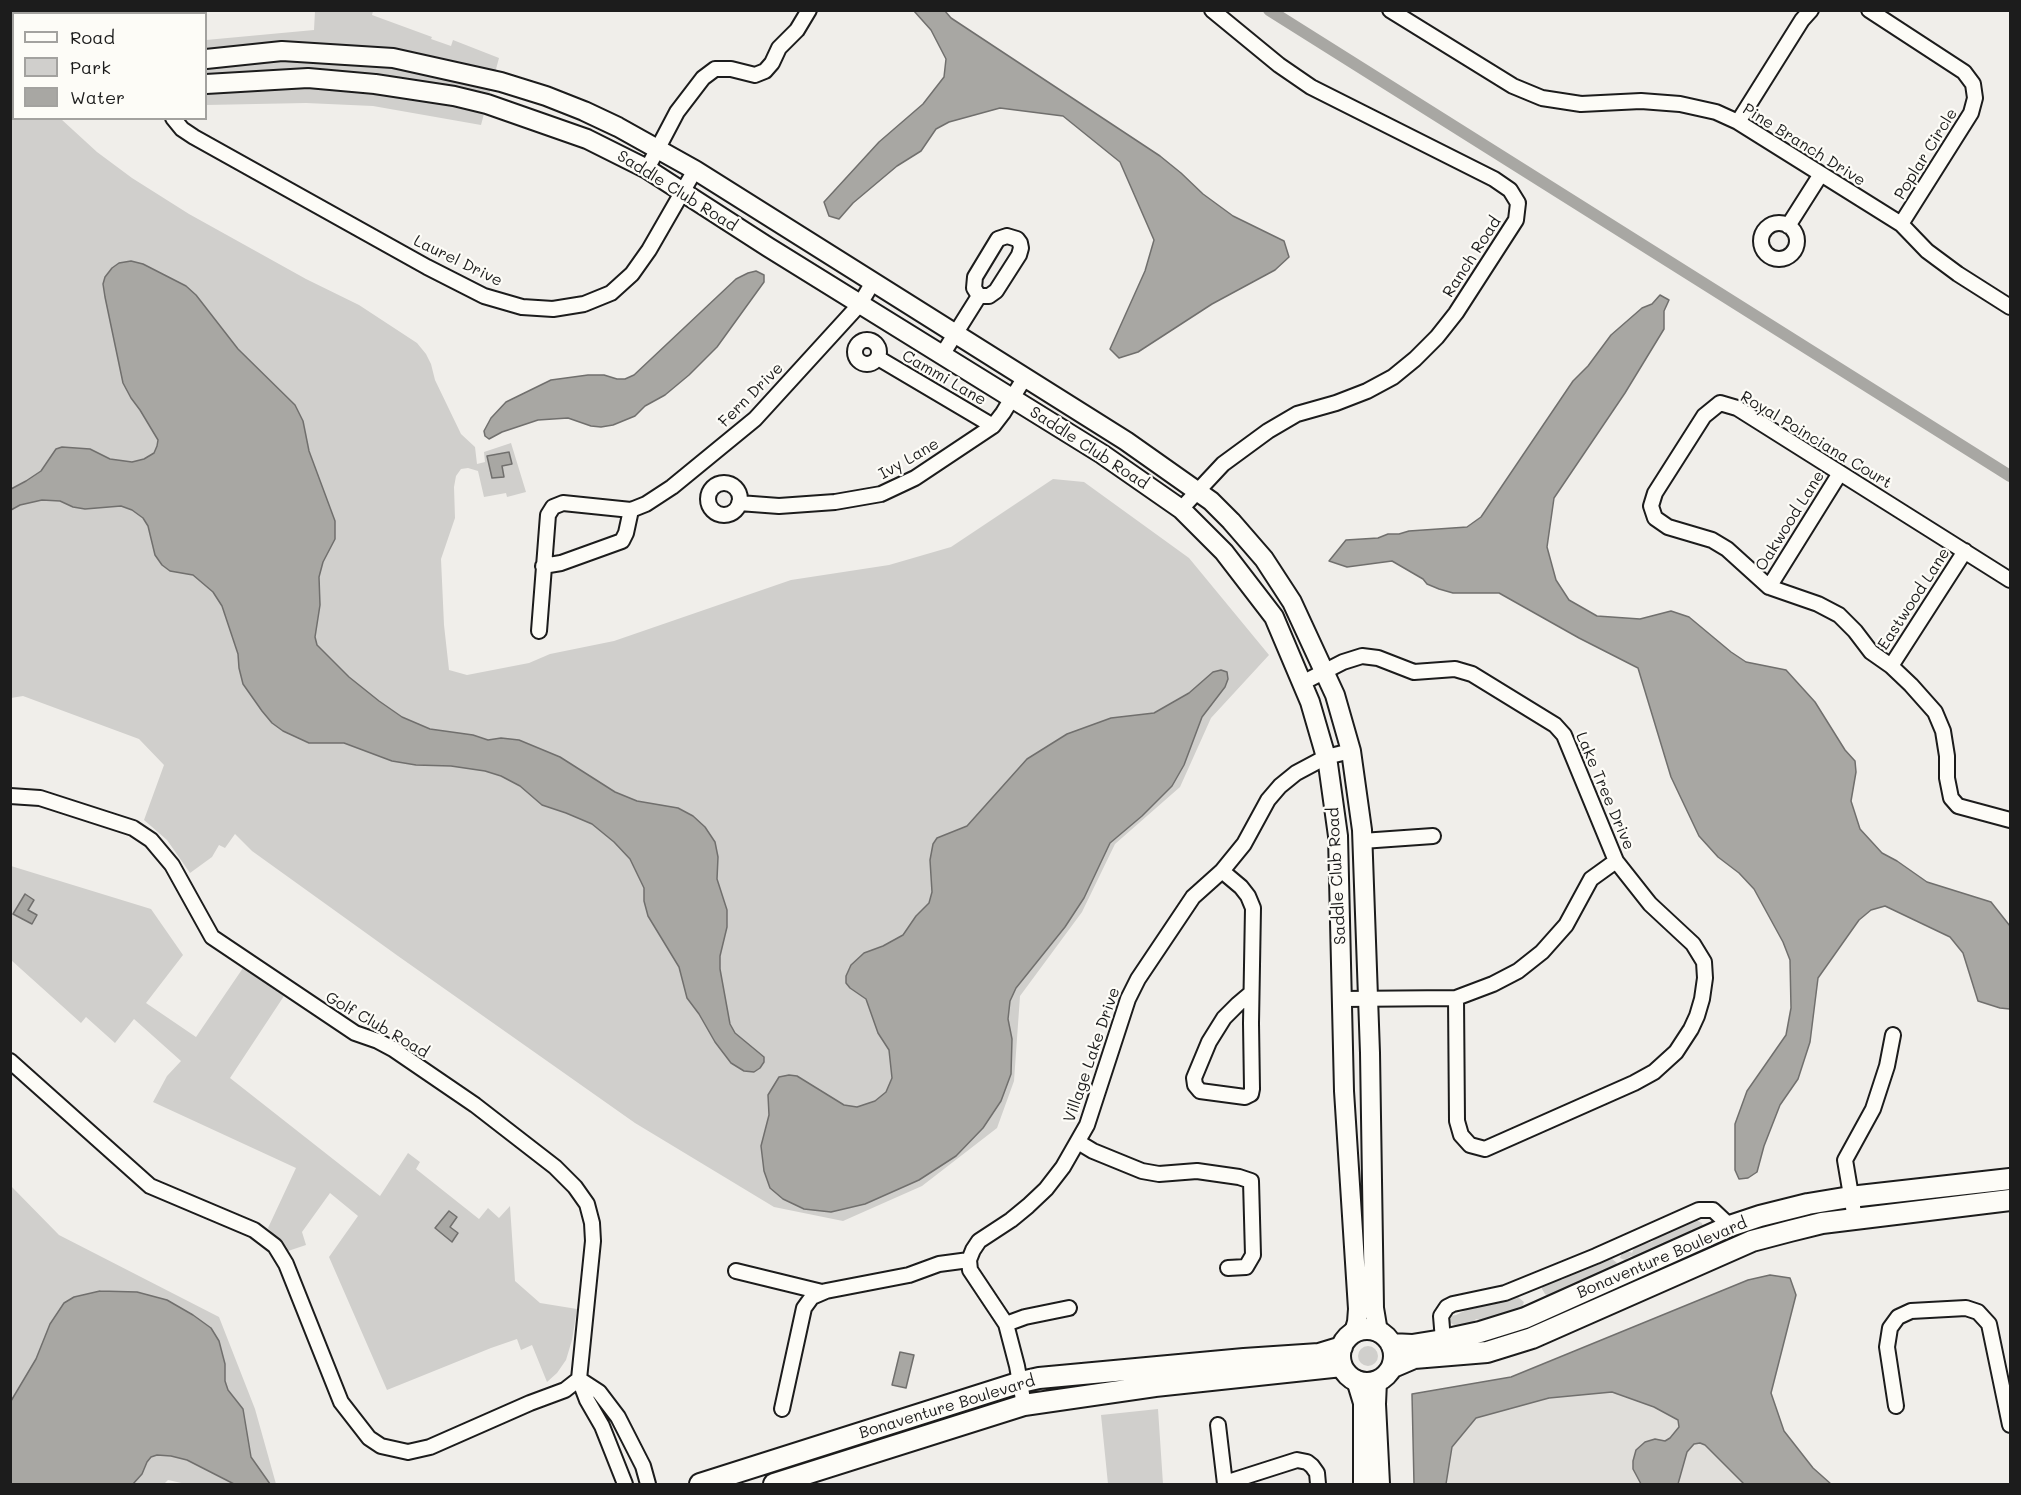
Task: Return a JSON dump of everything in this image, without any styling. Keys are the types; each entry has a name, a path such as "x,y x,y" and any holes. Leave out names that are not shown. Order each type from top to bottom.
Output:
{"main road":[{"name":"Bonaventure Boulevard","path":"1384,1338 1413,1345 1480,1332 1525,1318 1730,1226 1760,1216 1808,1204 1850,1197 2010,1179"},
{"name":"Bonaventure Boulevard","path":"1393,1367 1414,1358 1486,1352 1532,1338 1752,1242 1821,1223 2010,1200"},
{"path":"1364,1330 1384,1338 1394,1352 1393,1367 1377,1381 1364,1383 1348,1356 1364,1330"},
{"name":"Bonaventure Boulevard","path":"700,1485 1039,1378 1319,1354 1348,1356"},
{"name":"Bonaventure Boulevard","path":"774,1485 1024,1405 1348,1356"}],"street":[{"path":"646,169 678,112 703,78 715,69 731,69 755,75 765,71 772,63 779,48 797,30 809,10"},
{"name":"Ranch Road","path":"1181,509 1223,464 1268,431 1297,414 1367,391 1393,377 1415,359 1456,313 1516,220 1518,203 1510,190 1494,179 1311,87 1279,65 1212,10"},
{"name":"Pine Branch Drive","path":"1390,10 1512,86 1542,98 1581,104 1641,100 1680,104 1716,112 1738,122 1901,224 1927,251 2010,307"},
{"path":"1738,122 1802,20 1811,10"},
{"name":"Poplar Circle","path":"1869,10 1964,72 1973,84 1975,98 1971,113 1901,224"},
{"name":"Saddle Club Road","path":"207,59 282,51 404,60 501,82 584,111 658,148 695,170 1126,441 1198,491 1231,521 1264,559 1292,602 1335,694 1351,751 1362,841 1368,999 1374,1308 1384,1338"},
{"name":"Saddle Club Road","path":"207,84 309,78 375,84 454,96 488,104 578,135 646,169 1102,454 1181,509 1224,552 1274,617 1310,702 1326,757 1338,836 1344,1091 1358,1309 1348,1356 1363,1402 1363,1485"},
{"name":"Laurel Drive","path":"175,120 182,129 194,137 427,267 484,296 522,308 553,309 584,304 611,293 632,274 649,250 695,170"},
{"path":"1788,226 1821,174"},
{"name":"Fern Drive","path":"631,510 646,504 672,487 755,419 860,304 873,282"},
{"path":"942,355 979,296"},
{"name":"Cammi Lane","path":"878,358 993,426"},
{"name":"Ivy Lane","path":"739,503 779,506 835,502 881,494 915,478 993,426 1025,377"},
{"name":"Royal Poinciana Court","path":"1769,587 1727,549 1712,540 1668,527 1655,518 1651,506 1655,493 1704,416 1720,403 1737,408 2010,580"},
{"name":"Oakwood Lane","path":"1769,587 1840,473"},
{"path":"539,631 543,566 548,515 553,507 563,503 631,510 622,541 561,563 543,566"},
{"name":"Eastwood Lane","path":"1891,666 1965,551"},
{"path":"1769,587 1818,604 1839,615 1871,652 1891,666 1935,711 1943,731 1951,798 1958,806 2010,820"},
{"name":"Lake Tree Drive","path":"1302,683 1343,662 1362,656 1378,658 1414,672 1455,669 1472,674 1555,725 1563,735 1616,861 1650,904 1694,944 1704,962 1705,978 1697,1016 1676,1052 1654,1072 1485,1149 1470,1145 1461,1135 1457,1121 1456,998"},
{"name":"Village Lake Drive","path":"969,1260 979,1241 1011,1220 1046,1189 1063,1167 1087,1125 1122,1015 1138,979 1193,897 1222,871 1244,844 1268,800 1280,786 1296,773 1326,757 1351,751"},
{"name":"Golf Club Road","path":"10,796 40,798 133,828 151,840 172,865 212,937 355,1033 393,1049 475,1105 555,1167 575,1187 587,1204 592,1223 593,1241 579,1379 587,1400 602,1426 625,1485"},
{"name":"Saddle Club Road","path":"1362,841 1433,836"},
{"path":"1342,999 1456,998 1494,984 1542,952 1566,925 1591,879 1616,861"},
{"path":"1222,871 1241,887 1253,908 1251,1094 1245,1097 1200,1091 1195,1085 1194,1078 1209,1042 1224,1018 1251,993"},
{"path":"1855,1219 1845,1166 1846,1155 1873,1109 1887,1066 1893,1035"},
{"path":"10,1061 150,1186 254,1230 275,1246 286,1264 341,1402 369,1438 381,1446 408,1452 430,1447 565,1390 579,1379 599,1392 618,1418 643,1466 648,1485"},
{"path":"1078,1142 1093,1152 1142,1171 1159,1174 1197,1171 1239,1177 1251,1182 1253,1255 1246,1267 1228,1268"},
{"path":"1443,1340 1441,1316 1447,1307 1454,1304 1505,1293 1699,1210 1713,1210 1730,1226"},
{"path":"782,1409 804,1308 812,1297 822,1292 909,1275 939,1264 969,1260 973,1277 1006,1324 1021,1382 1024,1405"},
{"path":"736,1271 822,1292"},
{"path":"1006,1324 1025,1317 1069,1308"},
{"path":"1896,1406 1887,1347 1890,1328 1898,1317 1911,1311 1966,1308 1978,1312 1989,1324 2010,1425"},
{"path":"1377,1381 1380,1485"},
{"path":"602,1426 618,1418"},
{"path":"1218,1425 1225,1484 1297,1460 1312,1466 1317,1473 1318,1485"}],"shaded area":[{"path":"1612,1392 1654,1407 1678,1420 1679,1427 1675,1433 1665,1441 1655,1439 1633,1469 1641,1484 1446,1484 1452,1447 1476,1418 1549,1398"},
{"path":"1694,1444 1705,1445 1744,1484 1678,1484 1687,1452"}],"green space":[{"path":"315,11 373,11 372,15 432,37 431,39 451,46 453,40 499,58 481,125 373,106 306,103 207,105 207,40 314,30"},
{"path":"10,118 12,120 62,120 97,152 132,178 189,214 306,279 359,305 417,343 431,364 435,380 461,434 475,447 477,464 485,462 484,452 511,443 526,492 507,497 506,493 484,497 478,471 468,468 461,469 456,476 455,518 441,559 449,670 467,675 529,663 550,654 614,641 791,580 889,565 951,547 1053,479 1084,482 1189,558 1269,655 1211,718 1180,787 1115,844 1082,912 1020,996 1014,1081 997,1128 922,1186 843,1221 774,1207 635,1123 252,851 235,834 225,848 219,845 212,857 190,873 167,840 144,820 164,765 139,739 23,696 11,698"},
{"path":"11,866 151,909 183,955 146,1003 196,1037 243,968 284,996 230,1078 380,1196 408,1153 420,1162 416,1169 479,1219 488,1208 499,1218 510,1206 515,1281 540,1303 577,1309 566,1360 557,1373 547,1382 532,1345 521,1350 517,1339 387,1390 329,1257 358,1216 330,1193 302,1232 306,1245 288,1251 268,1228 296,1168 153,1102 167,1076 181,1061 134,1019 115,1043 86,1017 81,1023 11,960"},
{"path":"10,1185 59,1235 219,1317 255,1409 276,1484 186,1484 168,1480 164,1484 11,1484"},
{"path":"1694,1219 1703,1226 1697,1233 1690,1233 1639,1259 1631,1256 1625,1260 1620,1258 1622,1252 1632,1253 1635,1246 1652,1242 1660,1234"},
{"path":"1611,1258 1617,1263 1614,1267 1567,1291 1563,1290 1559,1295 1550,1297 1542,1289 1542,1283 1549,1280 1562,1280 1600,1259"},
{"path":"1509,1295 1518,1297 1524,1302 1522,1307 1484,1321 1476,1319 1471,1324 1456,1326 1449,1322 1450,1316 1485,1301"},
{"path":"1368,1346 1375,1349 1378,1356 1375,1363 1368,1366 1361,1363 1358,1356 1361,1349"},
{"path":"1158,1409 1163,1484 1108,1484 1101,1415"}],"water":[{"path":"914,11 945,11 951,18 1160,156 1203,194 1233,216 1284,241 1289,257 1275,270 1212,304 1138,352 1119,358 1110,349 1145,271 1154,240 1120,162 1063,116 1000,108 949,122 936,129 921,151 897,166 853,203 839,219 829,216 824,202 879,142 923,104 944,77 946,59 931,30"},
{"path":"131,261 143,264 186,286 196,295 238,349 295,405 303,421 309,451 335,521 335,539 323,562 319,577 320,605 315,637 317,645 349,677 402,717 430,729 473,735 488,740 501,738 519,740 560,757 615,792 637,801 678,808 693,816 705,827 715,842 718,857 717,879 727,910 727,927 720,956 720,969 730,1024 735,1033 764,1057 760,1068 754,1072 744,1071 731,1063 715,1042 687,998 679,967 648,916 644,901 644,888 630,859 592,824 542,805 520,786 485,771 392,761 344,743 309,743 283,731 272,723 243,684 238,654 222,606 213,592 193,575 170,571 162,565 155,555 148,526 143,518 121,506 85,509 60,501 42,500 20,505 11,510 11,489 41,471 56,449 62,447 90,449 110,459 132,462 154,453 158,440 123,383 103,284 112,268 119,263"},
{"path":"756,271 764,275 764,282 717,347 689,375 665,395 645,406 635,416 601,427 568,418 538,420 502,432 489,439 485,436 484,431 491,418 506,402 551,380 588,375 625,379 634,375 736,279"},
{"path":"1660,295 1669,300 1664,311 1664,329 1625,393 1554,498 1547,547 1556,580 1569,600 1597,616 1640,619 1671,611 1689,617 1746,662 1786,670 1815,702 1845,750 1855,761 1856,772 1851,801 1860,829 1882,853 1927,882 1991,902 2010,926 2010,1009 1978,1001 1963,953 1950,937 1885,906 1871,910 1859,920 1818,978 1810,1042 1798,1079 1780,1105 1764,1146 1757,1172 1748,1178 1739,1179 1735,1170 1735,1124 1747,1091 1786,1035 1791,1008 1790,960 1783,942 1754,889 1739,873 1718,857 1699,836 1671,777 1638,668 1499,593 1453,593 1439,589 1427,584 1423,579 1392,561 1347,567 1329,561 1346,540 1378,538 1409,531 1467,527 1481,517 1573,381 1588,366 1611,335 1642,308 1652,304"},
{"path":"509,452 512,464 502,466 504,477 492,478 487,456"},
{"path":"1221,670 1227,672 1228,679 1225,687 1202,717 1184,765 1172,786 1110,843 1084,898 1065,927 1016,988 1010,1001 1008,1019 1012,1039 1011,1074 1001,1101 983,1128 956,1156 919,1180 865,1204 831,1212 804,1209 783,1199 770,1188 764,1171 761,1146 769,1115 768,1095 779,1077 797,1076 844,1105 857,1107 875,1101 886,1092 892,1078 889,1050 878,1033 866,999 850,988 846,983 846,976 851,965 864,953 903,935 916,916 929,903 932,892 930,860 933,844 937,838 967,826 1027,759 1067,734 1111,718 1154,713 1189,693 1213,672"},
{"path":"25,894 34,900 28,910 37,915 32,924 13,914"},
{"path":"449,1211 457,1217 450,1227 458,1233 452,1242 435,1228"},
{"path":"1770,1275 1790,1278 1796,1295 1771,1393 1784,1431 1813,1468 1831,1484 1744,1484 1705,1445 1700,1443 1694,1444 1687,1452 1678,1484 1641,1484 1633,1469 1636,1450 1645,1442 1655,1439 1665,1441 1670,1438 1679,1427 1678,1420 1654,1407 1612,1392 1549,1398 1476,1418 1452,1447 1446,1484 1414,1484 1412,1394 1511,1377 1748,1280"},
{"path":"100,1291 137,1292 167,1300 211,1328 219,1341 228,1390 243,1409 251,1457 270,1484 234,1484 187,1460 157,1455 151,1457 142,1474 133,1484 11,1484 11,1401 36,1359 50,1324 64,1303 74,1297"},
{"path":"900,1352 914,1355 906,1388 892,1385"}],"waterway":[{"path":"1269,10 2010,476"}]}
